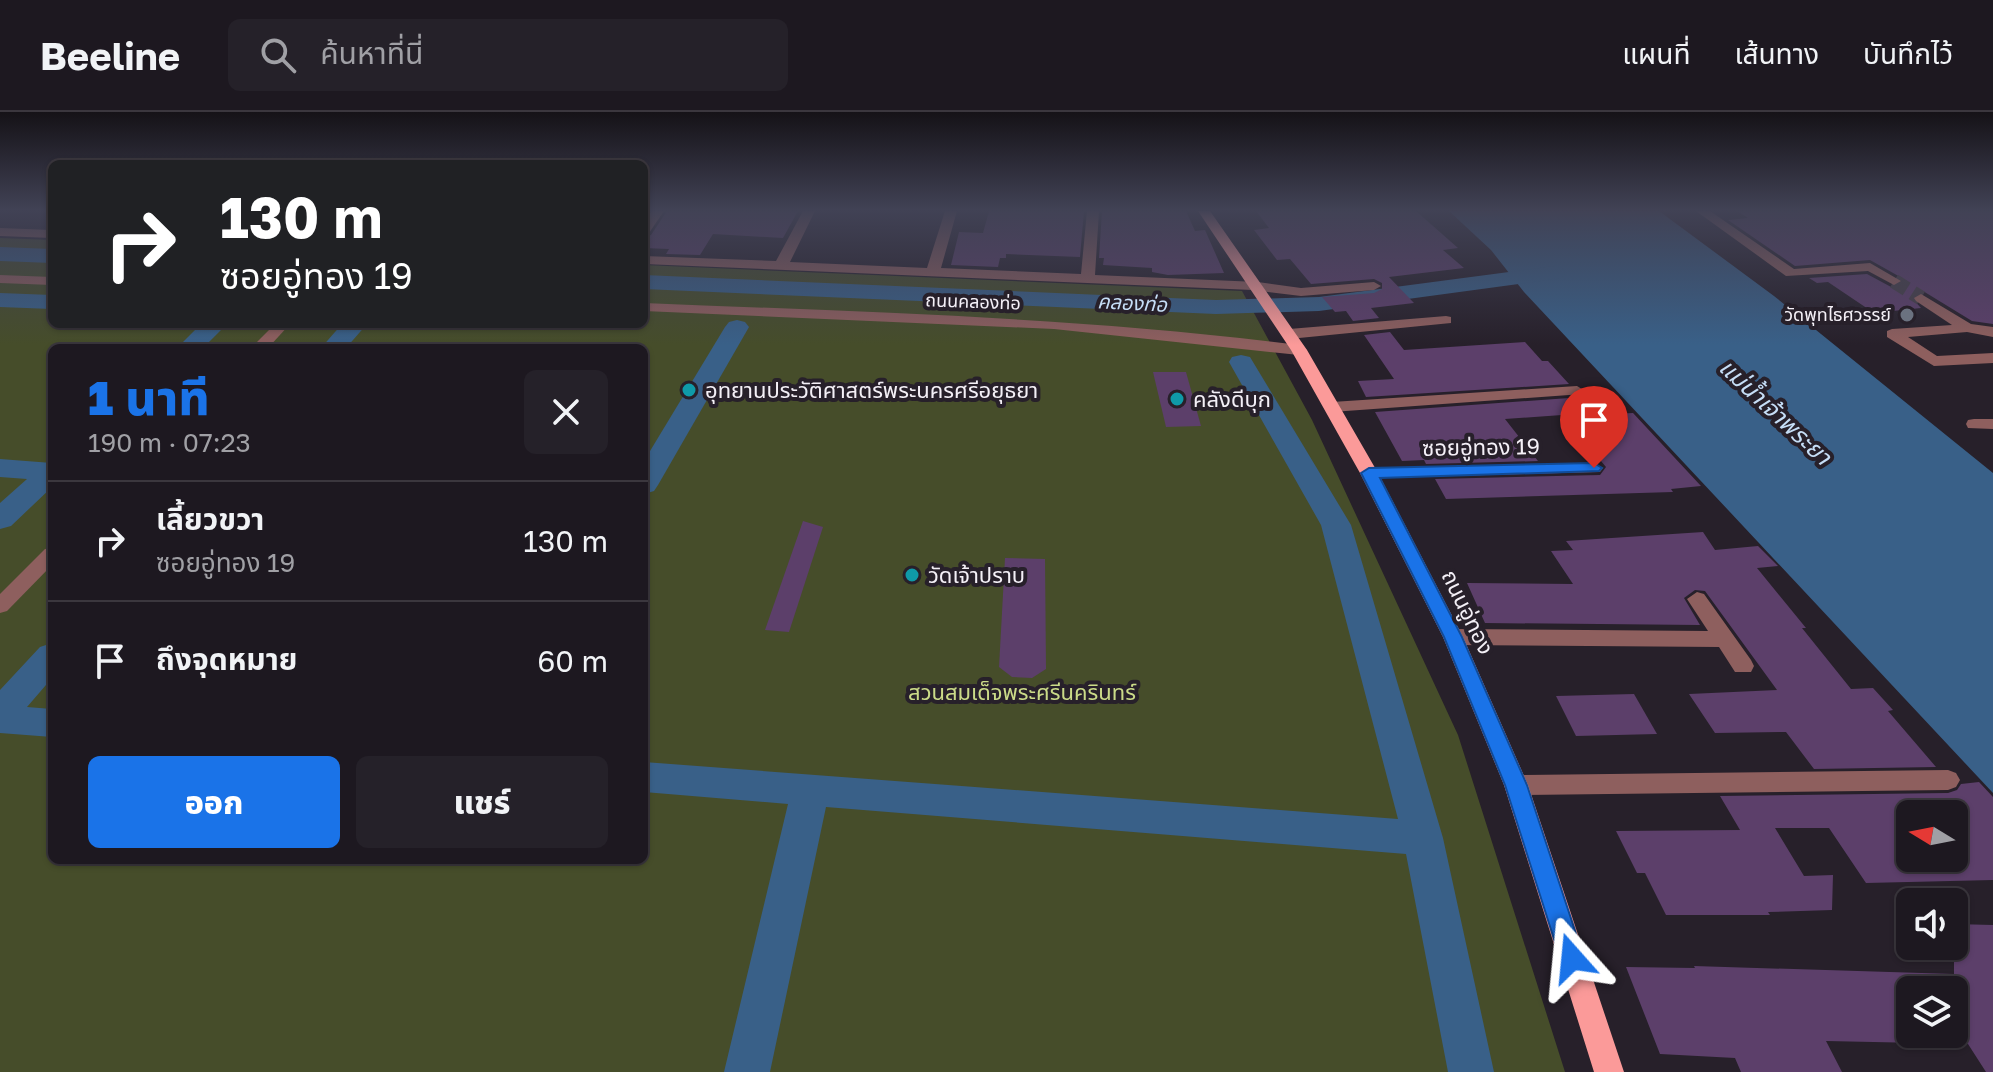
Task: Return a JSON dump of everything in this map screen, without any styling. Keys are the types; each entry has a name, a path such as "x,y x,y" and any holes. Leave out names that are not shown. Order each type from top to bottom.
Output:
{"main road":[{"name":"ถนนอู่ทอง","path":"1236,256 1290,336 1332,407 1453,637 1516,785 1609,1072"}],"street":[{"path":"781,266 786,256"},
{"path":"933,272 938,256"},
{"path":"1088,279 1090,256"},
{"path":"1766,256 1791,273 1870,267 1894,281"},
{"name":"ถนนคลองท่อ","path":"648,260 1088,279 1301,292 1374,286"},
{"path":"0,279 48,281"},
{"path":"1921,298 1967,328"},
{"name":"ถนนคลองท่อ","path":"648,307 1290,336 1446,320"},
{"path":"263,344 279,328"},
{"path":"1993,332 1967,328 1892,334 1934,361 1993,358"},
{"path":"1332,407 1577,391"},
{"path":"1974,424 1993,424"},
{"name":"ซอยอู่ทอง 19","path":"1369,473 1594,468"},
{"path":"0,606 48,558"},
{"path":"1697,599 1743,666"},
{"path":"1453,637 1724,639"},
{"path":"1516,785 1948,780"}],"green space":[{"name":"สวนสมเด็จพระศรีนครินทร์","path":"0,256 48,256 48,328 648,328 648,265 1242,291 1312,420 1458,735 1565,1072 0,1072"}],"water":[{"name":"แม่น้ำเจ้าพระยา","path":"1496,256 1720,256 1993,473 1993,793 1524,292"}],"building":[{"path":"953,256 1006,256 1000,258 998,267 951,265"},
{"path":"1216,256 1224,273 1168,275 1152,272 1152,268 1103,265 1104,258 1099,258"},
{"path":"1274,256 1450,256 1464,268 1389,277 1414,303 1371,308 1379,318 1353,321 1346,311 1335,312 1322,297 1374,293 1382,289 1382,283 1374,279 1311,284 1290,259 1277,260"},
{"path":"1780,256 1993,256 1993,324 1972,321 1923,291 1911,297 1921,308 1874,313 1828,282 1817,283 1809,278 1867,274 1893,288 1902,284 1902,278 1870,260 1795,266"},
{"path":"1390,332 1404,350 1525,342 1569,384 1366,397 1358,381 1394,379 1364,335"},
{"name":"คลังดีบุก","path":"1153,372 1186,372 1201,426 1166,427"},
{"path":"1592,392 1612,414 1633,413 1701,486 1671,489 1673,492 1446,499 1435,479 1600,475 1606,467 1562,415 1505,419 1538,461 1426,464 1424,460 1402,461 1375,412 1583,397"},
{"path":"803,521 823,527 789,632 765,630"},
{"path":"1703,532 1715,550 1758,546 1778,566 1757,568 1851,689 1873,688 1893,710 1888,711 1936,767 1814,769 1786,732 1715,733 1689,694 1777,690 1705,591 1695,590 1684,598 1700,625 1485,623 1467,583 1573,584 1551,551 1573,550 1566,541"},
{"path":"1005,558 1045,559 1046,669 1032,678 1012,677 999,667"},
{"path":"1634,694 1657,734 1576,736 1556,696"},
{"path":"1979,782 1993,797 1993,880 1866,883 1829,828 1775,828 1804,876 1833,875 1832,910 1768,912 1770,915 1666,915 1645,873 1637,873 1616,831 1740,830 1720,796 1948,793 1957,790 1961,784"},
{"path":"1968,924 1993,925 1993,1072 1986,1072 1968,1044 1968,976 1896,976 1896,1042 1826,1041 1842,1072 1741,1072 1735,1058 1660,1054 1626,967 1694,966 1954,974 1954,960 1968,960"}],"waterway":[{"name":"คลองท่อ","path":"648,282 1216,307 1319,304 1554,273"},
{"path":"0,300 48,302"},
{"path":"648,478 737,327"},
{"path":"193,344 211,328"},
{"path":"337,344 351,328"},
{"path":"1241,362 1336,525 1423,838"},
{"path":"0,468 48,472"},
{"path":"0,519 48,476"},
{"path":"0,713 48,660"},
{"path":"0,719 48,723"},
{"path":"648,777 1423,838"},
{"path":"747,1072 810,791"},
{"path":"1423,838 1471,1072"}],"tunnel":[{"path":"1894,281 1921,298"}],"place":[{"name":"วัดพุทไธศวรรย์","path":"1907,315"},
{"name":"อุทยานประวัติศาสตร์พระนครศรีอยุธยา","path":"689,390"},
{"name":"คลังดีบุก","path":"1177,399"},
{"name":"วัดเจ้าปราบ","path":"912,575"}],"route":[{"path":"1572,958 1516,785 1453,637 1369,473 1594,468"}]}
